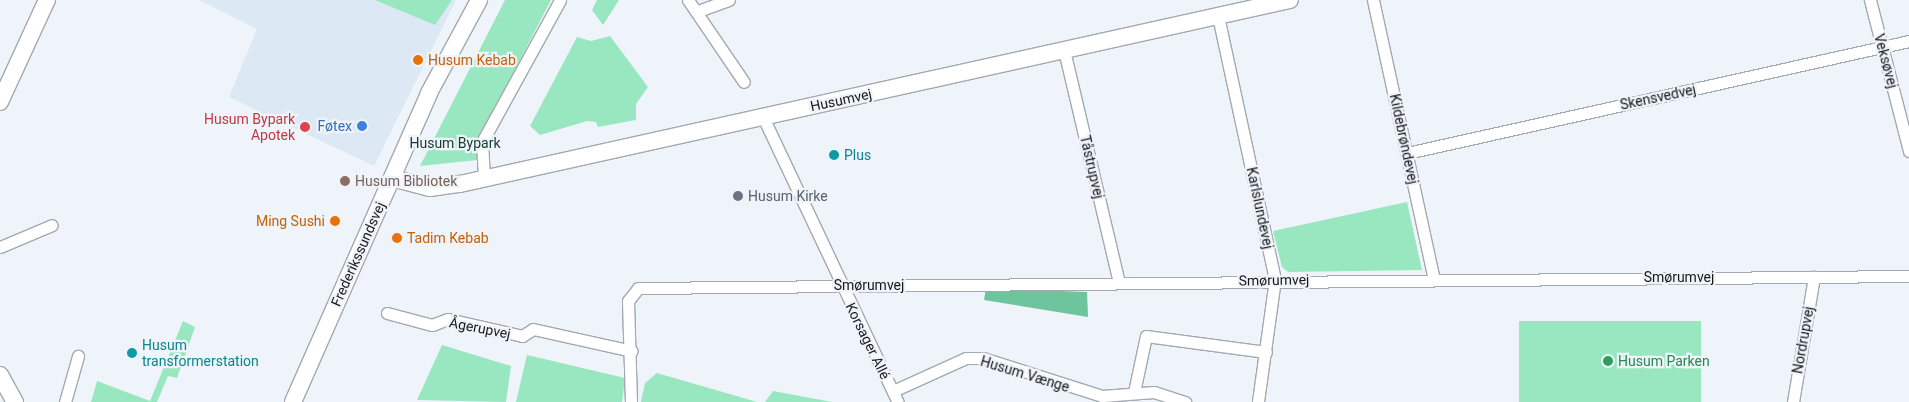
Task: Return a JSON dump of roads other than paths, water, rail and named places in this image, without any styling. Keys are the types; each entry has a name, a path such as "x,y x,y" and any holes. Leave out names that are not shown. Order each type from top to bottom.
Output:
{"street":[{"path":"0,102 47,0"},
{"name":"Frederikssundsvej","path":"294,402 429,93 479,0"},
{"path":"484,179 482,142 560,0"},
{"path":"688,0 698,11 744,82"},
{"path":"698,11 729,0"},
{"name":"Husumvej","path":"392,178 430,188 484,179 1290,0"},
{"name":"Kildebrøndevej","path":"1373,0 1434,279"},
{"name":"Veksøvej","path":"1870,0 1909,151"},
{"name":"Karlslundevej","path":"1218,16 1275,279 1258,402"},
{"name":"Skensvedvej","path":"1407,153 1882,48 1909,40"},
{"name":"Tåstrupvej","path":"1064,50 1119,283"},
{"name":"Korsager Allé","path":"763,117 895,397"},
{"path":"0,244 52,225"},
{"name":"Smørumvej","path":"632,351 628,301 638,288 1119,283 1275,279 1909,276"},
{"name":"Nordrupvej","path":"1793,402 1814,277"},
{"name":"Ågerupvej","path":"387,313 432,325 448,319 522,336 533,329 632,351"},
{"path":"1134,392 1146,336 1266,352"},
{"path":"631,402 632,351"},
{"path":"66,402 78,356"},
{"name":"Husum Vænge","path":"895,397 966,358 983,358 1102,396 1134,392 1154,392 1185,402"},
{"path":"0,375 15,402"}],"place":[{"name":"Husum Kebab","path":"418,60"},
{"name":"Føtex","path":"362,126"},
{"name":"Husum Bypark Apotek","path":"305,127"},
{"name":"Plus","path":"834,155"},
{"name":"Husum Bibliotek","path":"345,181"},
{"name":"Husum Kirke","path":"738,196"},
{"name":"Ming Sushi","path":"335,221"},
{"name":"Tadim Kebab","path":"397,238"},
{"name":"Husum transformerstation","path":"132,353"},
{"name":"Husum Parken","path":"1608,361"}],"park label":[{"name":"Husum Bypark","path":"455,143"}]}
